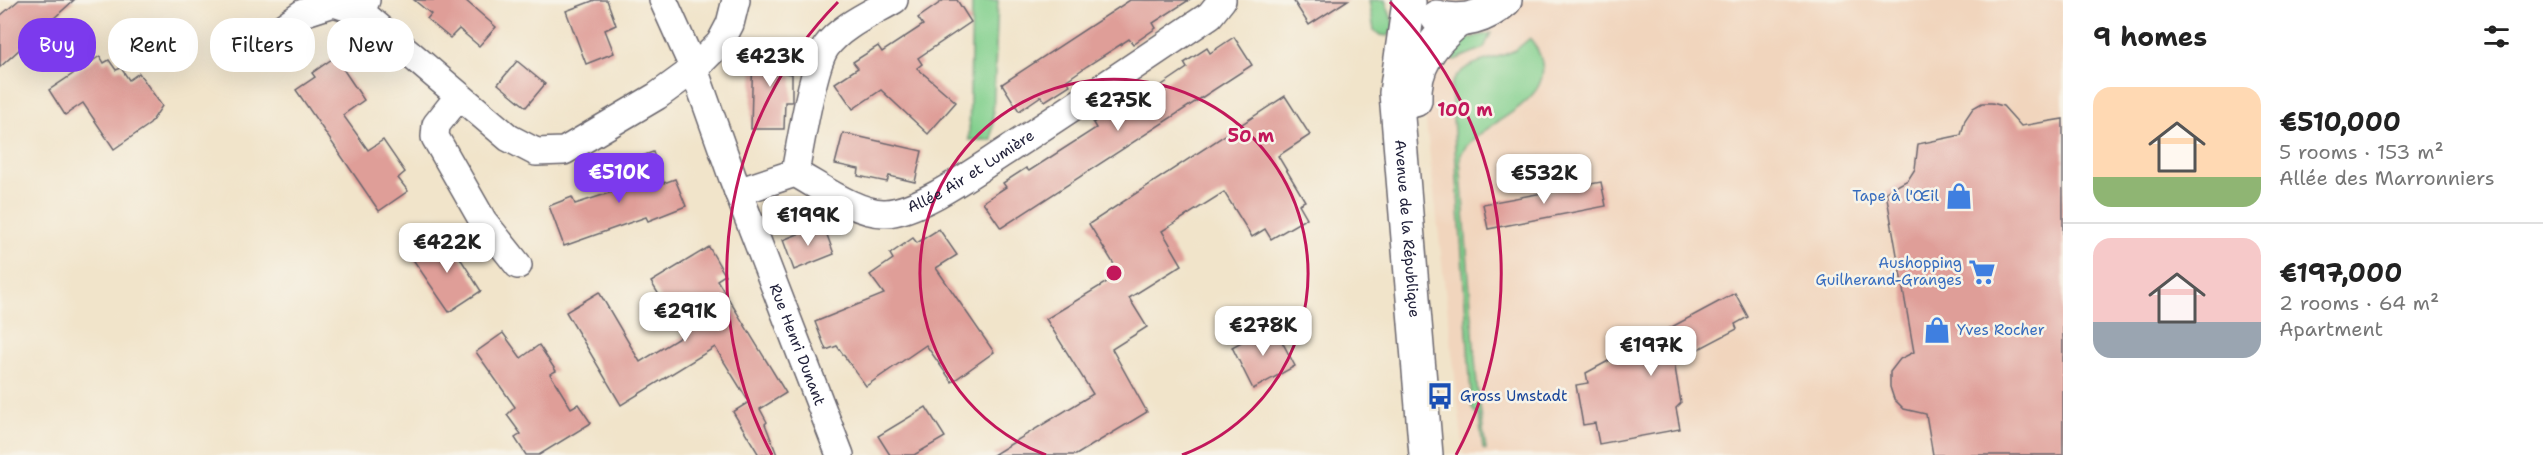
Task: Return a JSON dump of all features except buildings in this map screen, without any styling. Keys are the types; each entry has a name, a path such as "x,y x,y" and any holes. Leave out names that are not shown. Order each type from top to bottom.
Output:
{"main road":[{"path":"1408,1 1423,12 1457,21 1473,19 1487,13 1505,0"},
{"name":"Avenue de la République","path":"1408,1 1396,93 1426,455"},
{"name":"Avenue de la République","path":"1443,455 1414,93 1416,74 1427,52 1437,39 1457,21"}],"street":[{"name":"Rue Henri Dunant","path":"663,0 694,69 738,192 840,455"},
{"path":"296,18 303,13 334,3 364,6 459,96 509,138 536,152 564,151 657,96 694,69 720,44 730,24 736,0"},
{"path":"738,192 795,172 818,65 826,46 849,27 894,0"},
{"name":"Allée Air et Lumière","path":"795,172 868,211 886,213 906,208 964,177 1074,107 1210,15 1222,0"},
{"path":"459,96 436,125 435,137 483,220 518,265"}],"shaded area":[{"path":"1412,0 2063,0 2063,455 1464,455"}],"green space":[{"path":"972,0 998,0 992,140 969,140"},
{"path":"1369,0 1385,0 1394,25 1389,36 1380,35 1374,30"},
{"path":"1491,33 1484,48 1455,60 1450,59 1443,49 1461,40"},
{"path":"1530,38 1542,61 1541,79 1532,95 1517,109 1467,145 1460,158 1477,385 1486,450 1483,449 1479,417 1472,409 1451,86 1462,70 1517,49"}],"place":[{"name":"Tape à l'Œil","path":"1959,196"},
{"name":"Aushopping Guilherand-Granges","path":"1982,272"},
{"name":"Yves Rocher","path":"1937,330"},
{"name":"Gross Umstadt","path":"1440,396"}]}
